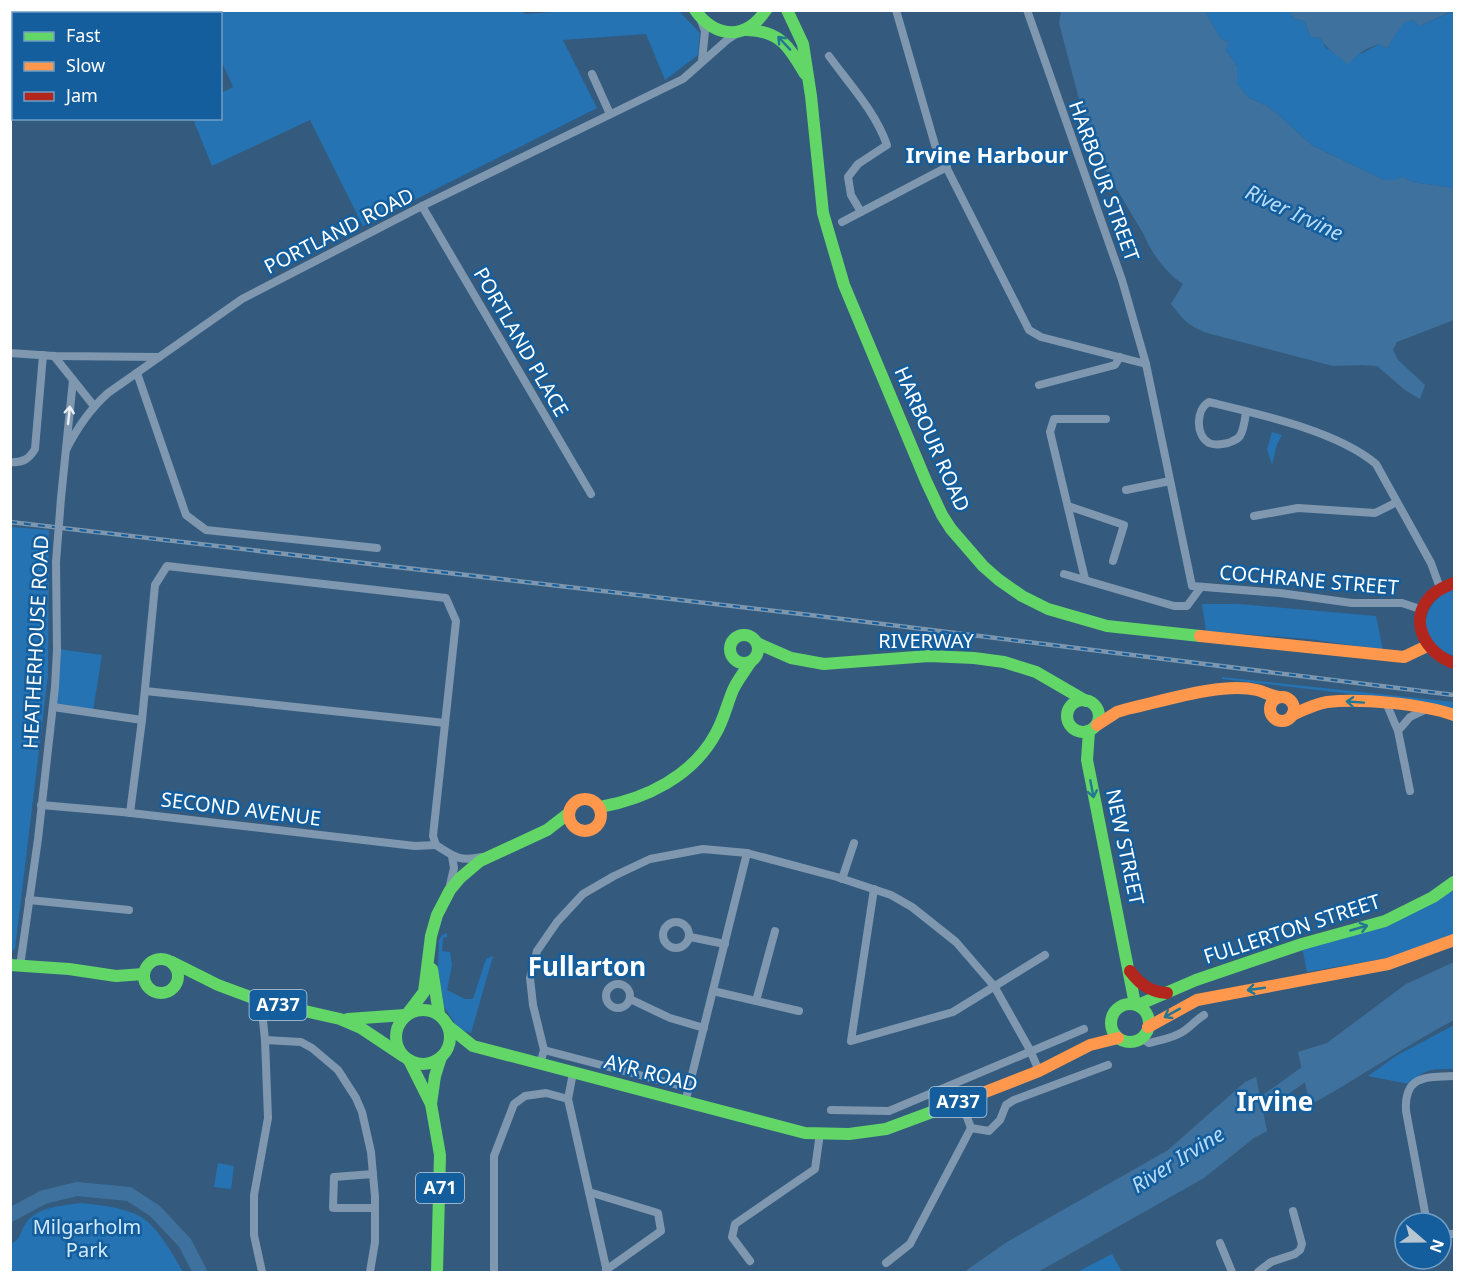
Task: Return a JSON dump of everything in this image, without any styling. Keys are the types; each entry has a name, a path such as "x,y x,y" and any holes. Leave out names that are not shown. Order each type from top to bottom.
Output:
{"street":[{"path":"742,31 756,24 766,10"},
{"name":"HARBOUR ROAD","path":"787,10 803,44 811,96 823,213 848,294 918,461 951,529 983,566 1022,596 1048,609 1107,626 1404,657 1427,646"},
{"path":"896,10 935,145 1029,330 1041,337 1146,364"},
{"name":"HARBOUR STREET","path":"1027,10 1122,280 1146,364 1170,481 1196,586"},
{"path":"696,13 705,31 702,61"},
{"name":"HARBOUR ROAD","path":"696,13 710,28 727,33 758,30 776,35 783,40 807,77"},
{"name":"PORTLAND ROAD","path":"61,498 66,450 76,430 93,406 108,393 242,299 422,206 683,79 726,40 742,31"},
{"path":"830,56 868,107 882,130 887,146 858,164 848,177 851,195 861,212"},
{"path":"592,74 610,114"},
{"path":"842,222 946,168"},
{"name":"PORTLAND PLACE","path":"422,206 591,494"},
{"path":"10,353 54,356 159,357"},
{"path":"10,462 20,462 30,457 36,449 43,355"},
{"path":"54,356 93,406"},
{"path":"1039,385 1101,370 1115,365 1120,357"},
{"path":"137,373 186,515 207,530 377,548"},
{"path":"66,450 73,380"},
{"path":"1246,412 1242,430 1235,441 1212,444 1203,437 1199,413 1202,406 1209,402 1288,423 1363,452 1376,464 1431,563 1440,588"},
{"path":"1085,579 1050,432 1054,419 1106,419"},
{"path":"1126,490 1170,481"},
{"name":"HEATHERHOUSE ROAD","path":"15,965 29,900 53,707 57,650 56,562 61,498"},
{"path":"1254,516 1298,508 1375,513 1397,502"},
{"path":"1068,506 1124,525 1114,557 1104,551"},
{"path":"130,813 155,585 167,566 446,598 456,621 433,836 436,845 462,860 492,855"},
{"path":"1064,574 1174,606 1187,606 1196,586"},
{"path":"1453,664 1427,646 1421,628 1423,610 1427,601 1440,588 1455,583"},
{"name":"COCHRANE STREET","path":"1196,586 1280,593 1352,603 1402,603 1423,610"},
{"path":"601,812 595,802 584,799 573,804 569,819 579,830 596,828 601,812 642,796 677,777 698,758 714,736 726,713 734,688 758,655 757,643 752,637 739,636 732,641 734,688"},
{"name":"RIVERWAY","path":"757,643 788,658 815,664 950,656 1015,664 1049,676 1091,703"},
{"path":"731,653 733,658 740,663 751,662"},
{"name":"RIVERWAY","path":"751,662 788,658"},
{"path":"1060,685 1071,706"},
{"path":"1117,712 1091,703 1078,702 1071,706 1068,715 1069,724 1080,732 1093,728 1117,712 1219,689 1258,690 1269,696 1286,697 1292,701 1294,708 1292,715"},
{"path":"145,691 445,723"},
{"path":"1247,691 1261,700 1272,716 1280,721 1287,720 1292,715 1314,705 1337,701 1429,708 1455,715"},
{"path":"1270,710 1273,700 1279,697"},
{"path":"1091,703 1099,715 1093,728"},
{"path":"1387,705 1398,732 1410,791"},
{"path":"53,707 142,720"},
{"path":"1398,732 1410,717 1429,708"},
{"name":"NEW STREET","path":"1093,728 1087,760 1136,1005"},
{"name":"SECOND AVENUE","path":"41,804 415,846 436,845"},
{"path":"444,900 470,868 492,855 548,830 569,813"},
{"path":"548,830 574,827"},
{"path":"842,879 854,843"},
{"path":"540,1064 544,1050 533,1005 530,978 537,951 557,922 583,894 614,876 650,859 703,849 747,853 842,879 891,895 912,907 956,942 994,986 1030,1050 1039,1071"},
{"path":"685,1103 747,853"},
{"path":"429,950 439,1014 448,1026 450,1035 449,1044 443,1055 425,1064 406,1058 399,1050 395,1035 400,1021 424,992 429,950 437,915 454,877 452,856"},
{"name":"FULLERTON STREET","path":"1136,1005 1197,980 1302,944 1385,921 1433,897 1455,882"},
{"path":"873,889 850,1041 953,1012 1045,955"},
{"path":"29,900 129,910"},
{"path":"756,1001 775,931"},
{"path":"690,937 725,944"},
{"name":"FULLERTON STREET","path":"1148,1027 1197,1000 1388,964 1455,940"},
{"name":"A737","path":"116,976 144,974 152,961 162,958 218,985 267,1003 340,1019 361,1028 406,1058"},
{"path":"172,962 179,974 177,985"},
{"name":"A737","path":"15,965 69,969 116,976 158,993 168,992 177,985 189,982 218,985"},
{"path":"1130,970 1145,987 1158,993 1167,993"},
{"path":"144,974 149,988"},
{"path":"713,991 799,1011"},
{"path":"630,999 670,1018 704,1029"},
{"path":"262,1272 254,1235 254,1195 268,1118 264,1022 267,1003"},
{"name":"A737","path":"1090,1046 1111,1027 1112,1014 1116,1008 1128,1003 1136,1005"},
{"path":"1136,1005 1147,1014 1148,1027 1141,1038 1149,1043 1184,1031 1204,1015"},
{"path":"407,1014 424,1009 439,1014"},
{"name":"A737","path":"340,1019 384,1018 407,1014"},
{"name":"A737","path":"448,1026 472,1046"},
{"path":"1111,1027 1119,1038"},
{"path":"831,1110 889,1111 1084,1029"},
{"name":"A737","path":"820,1133 849,1134 886,1129 1039,1071 1090,1046 1119,1038 1130,1042 1141,1038"},
{"path":"265,1040 301,1042 312,1048 338,1070 356,1098 362,1112 371,1152 373,1174 375,1242 370,1272"},
{"name":"AYR ROAD","path":"472,1046 772,1126 805,1133 820,1133"},
{"name":"A737","path":"443,1055 472,1046"},
{"name":"AYR ROAD","path":"544,1050 689,1088"},
{"name":"A71","path":"437,1272 440,1155 431,1104 435,1076 443,1055"},
{"name":"A71","path":"406,1058 431,1104"},
{"path":"971,1128 989,1131 1000,1120 1006,1105 1014,1100 1108,1065"},
{"path":"573,1073 568,1099 606,1271 661,1230 658,1213 589,1192"},
{"path":"1425,1211 1405,1102 1409,1089 1417,1080 1455,1076"},
{"path":"494,1272 494,1156 514,1104 525,1095 546,1093 568,1099"},
{"path":"886,1263 910,1244 971,1128 961,1101"},
{"path":"750,1261 732,1237 735,1224 815,1169 820,1133"},
{"path":"373,1174 334,1177 333,1208 375,1208"},
{"path":"1258,1272 1271,1262 1300,1250 1302,1244 1293,1211"},
{"path":"1220,1243 1232,1272"}],"green space":[{"path":"518,10 526,14 581,10 679,11 700,33 698,55 665,80 646,34 563,40 597,108 363,226 310,120 212,166 193,120 222,120 222,92 233,87 222,62 222,12 197,11"},
{"path":"1205,11 1289,11 1295,19 1304,21 1311,37 1320,38 1326,48 1342,57 1363,53 1379,44 1387,48 1403,22 1413,20 1419,26 1454,11 1454,188 1412,182 1404,177 1394,181 1384,180 1313,146 1267,106 1249,98 1237,84 1237,66 1226,51 1229,42 1220,38"},
{"path":"1272,432 1282,435 1277,444 1272,465 1267,449"},
{"path":"11,527 49,530 48,675 15,949 11,951"},
{"path":"1454,589 1454,656 1436,646 1429,636 1426,619 1439,597"},
{"path":"1202,604 1239,604 1376,616 1383,650 1309,639 1206,631"},
{"path":"58,649 102,655 93,711 54,705"},
{"path":"1222,677 1454,702 1454,710 1386,698 1222,679"},
{"path":"1454,888 1454,935 1388,958 1307,972 1302,947"},
{"path":"447,933 447,937 443,938 442,951 450,952 452,965 447,990 465,999 473,999 486,959 493,956 471,1033 459,1029 444,1007 438,969 439,940"},
{"path":"1454,1025 1454,1069 1430,1070 1409,1084 1368,1076 1396,1056"},
{"path":"218,1163 234,1166 231,1189 214,1187"},
{"name":"Milgarholm Park","path":"81,1203 119,1209 147,1221 159,1234 183,1272 11,1272 11,1244 18,1238 29,1219 50,1208"},
{"path":"1112,1254 1122,1272 1077,1272"}],"water":[{"path":"1061,11 1205,11 1220,38 1229,42 1226,51 1237,66 1237,84 1249,98 1275,112 1313,146 1384,180 1404,177 1412,182 1454,188 1454,320 1397,342 1393,350 1398,360 1425,385 1420,399 1405,390 1377,366 1333,366 1207,333 1190,325 1183,318 1171,304 1183,284 1165,269 1155,256 1089,137 1059,23"},
{"path":"1289,11 1453,11 1419,26 1413,20 1404,22 1387,48 1379,44 1370,47 1348,65 1320,38 1311,37 1304,21 1295,19"},
{"path":"1454,962 1454,1020 1310,1105 1298,1052 1327,1043 1406,984"},
{"path":"1256,1077 1267,1131 1254,1138 1204,1178 1038,1272 964,1272 1007,1242 1168,1150 1245,1082"}],"waterway":[{"name":"River Irvine","path":"1247,1115 1317,1065"},
{"name":"River Irvine","path":"10,1215 44,1197 77,1189 129,1194 155,1211 185,1243 200,1272"}],"railway":[{"path":"10,522 810,615 1454,695"}],"traffic: fast":[{"path":"695,10 712,26 721,31 731,32 749,27 766,10"},
{"path":"787,10 803,44 811,96 823,213 844,285 926,481 951,529 983,566 999,580 1022,596 1048,609 1107,626 1200,636"},
{"path":"747,30 759,31 783,42 805,74"},
{"path":"744,635 754,639 758,649 754,659 744,663 734,659 730,649 734,639 744,635"},
{"path":"757,643 791,658 824,664 929,656 1004,662 1036,672 1086,701"},
{"path":"600,807 651,791 667,783 695,762 716,733 731,695 750,663"},
{"path":"1083,700 1094,705 1099,716 1094,727 1083,732 1072,727 1067,716 1072,705 1083,700"},
{"path":"1089,731 1087,760 1135,1004"},
{"path":"408,1013 424,992 431,936 437,915 450,890 480,861 547,830 569,813"},
{"path":"1138,1005 1196,980 1302,944 1385,921 1433,897 1454,882"},
{"path":"161,959 173,964 178,976 173,988 161,993 149,988 144,976 149,964 161,959"},
{"path":"172,962 218,985 261,1001 340,1019 361,1028 403,1056"},
{"path":"10,965 69,969 116,976 144,974"},
{"path":"432,969 439,1014"},
{"path":"1130,1004 1137,1005 1143,1010 1148,1016 1149,1023 1148,1030 1143,1036 1137,1041 1130,1042 1123,1041 1117,1036 1112,1030 1111,1023 1112,1016 1117,1010 1123,1005 1130,1004"},
{"path":"418,1010 428,1010 438,1014 446,1022 450,1037 446,1052 438,1060 428,1064 418,1064 408,1060 400,1052 396,1042 396,1032 400,1022 408,1014 418,1010"},
{"path":"348,1019 405,1015"},
{"path":"448,1026 473,1046 805,1133 849,1134 886,1129 975,1096"},
{"path":"437,1272 440,1155 431,1104 435,1076 441,1057"},
{"path":"409,1060 431,1104"}],"traffic: slow":[{"path":"1200,636 1404,657 1427,646"},
{"path":"1097,725 1117,712 1210,690 1243,688 1279,697"},
{"path":"1282,697 1291,700 1294,709 1291,718 1282,721 1273,718 1270,709 1273,700 1282,697"},
{"path":"1292,715 1309,707 1341,701 1374,701 1409,705 1454,715"},
{"path":"585,799 596,804 601,815 596,826 585,831 574,826 569,815 574,804 585,799"},
{"path":"1148,1027 1197,1000 1388,964 1454,940"},
{"path":"975,1096 1039,1071 1090,1045 1118,1038"}],"traffic: jam":[{"path":"1454,583 1432,595 1423,607 1420,617 1420,626 1428,645 1444,659 1454,663"},
{"path":"1130,971 1146,987 1167,993"}],"district":[{"name":"Irvine Harbour","path":"987,155"},
{"name":"Fullarton","path":"587,967"},
{"name":"Irvine","path":"1275,1102"}]}
